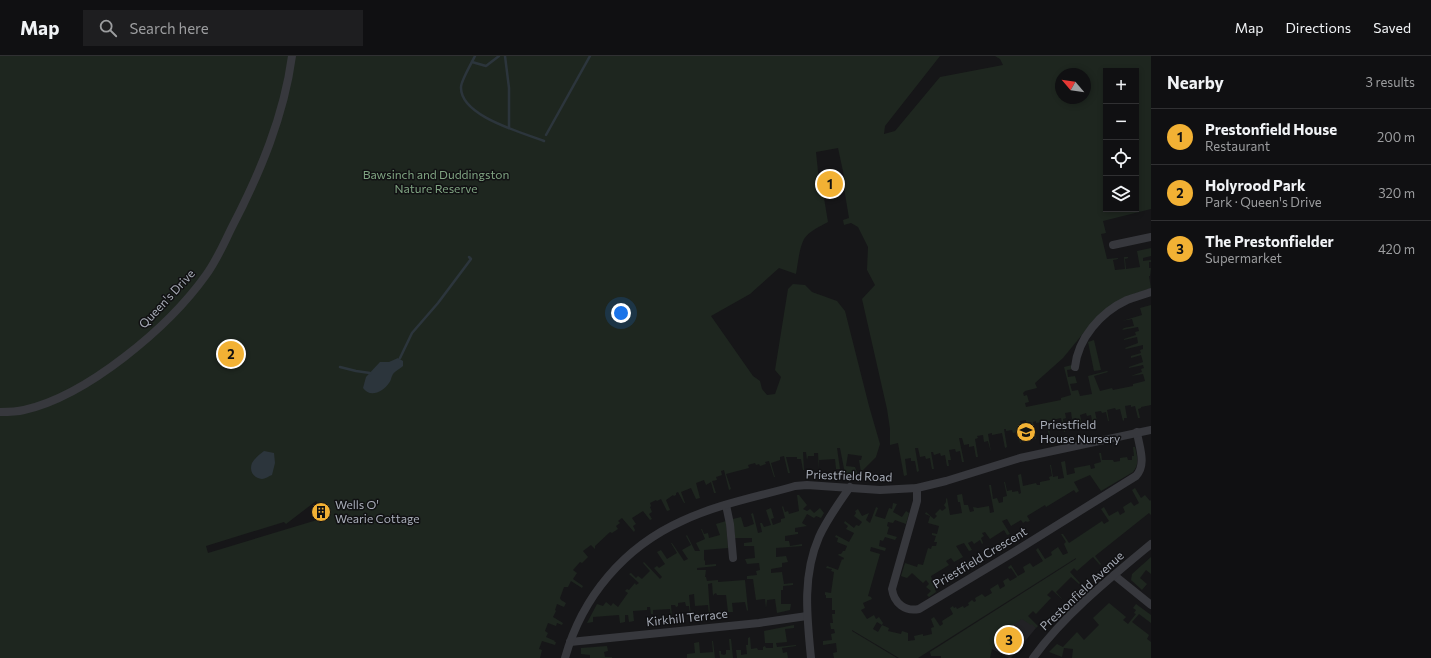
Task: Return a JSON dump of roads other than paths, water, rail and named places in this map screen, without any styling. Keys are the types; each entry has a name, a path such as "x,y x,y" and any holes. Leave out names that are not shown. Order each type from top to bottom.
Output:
{"street":[{"name":"Queen's Drive","path":"0,412 24,410 46,403 102,372 137,347 171,315 198,286 216,260 238,216 264,156 286,92 292,56"},
{"path":"1113,245 1151,237"},
{"path":"1075,367 1080,346 1086,335 1094,326 1120,304 1132,298 1151,292"},
{"name":"Priestfield Road","path":"565,658 582,614 598,588 615,568 635,550 655,535 682,520 726,505 807,484 880,490 917,488 946,482 1020,458 1151,430"},
{"name":"Priestfield Crescent","path":"917,488 917,501 892,589 898,603 905,608 912,610 920,609 1136,476 1142,463 1137,432"},
{"path":"811,658 807,616 807,581 813,550 824,526 850,488"},
{"path":"726,505 730,524 733,558"},
{"name":"Prestonfield Avenue","path":"1033,658 1072,614 1114,575 1151,544"},
{"path":"1114,575 1151,605"},
{"name":"Kirkhill Terrace","path":"570,642 759,623 807,616"}],"waterway":[{"path":"475,56 461,84 463,97 470,106 494,122 544,141"},
{"path":"472,62 486,66 499,56"},
{"path":"505,56 509,88 509,128"},
{"path":"546,135 590,56"},
{"path":"400,358 412,333 438,303 471,259 469,257"},
{"path":"340,367 370,373"}],"place":[{"name":"Prestonfield House","path":"830,184"},
{"name":"Holyrood Park","path":"231,354"},
{"name":"Priestfield House Nursery","path":"1026,432"},
{"name":"Wells O' Wearie Cottage","path":"321,512"},
{"name":"The Prestonfielder","path":"1009,640"}],"park label":[{"name":"Bawsinch and Duddingston Nature Reserve","path":"436,182"}]}
